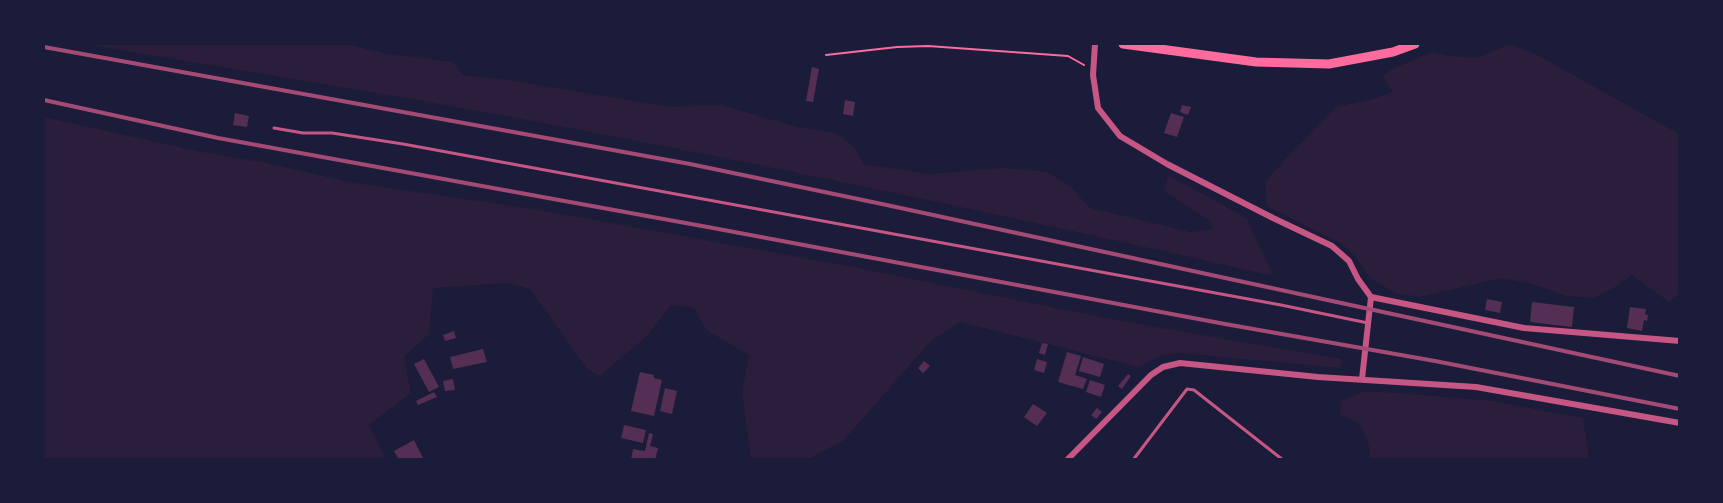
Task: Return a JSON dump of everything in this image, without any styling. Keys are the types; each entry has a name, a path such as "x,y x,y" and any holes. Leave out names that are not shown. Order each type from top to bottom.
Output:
{"main road":[{"path":"1123,44 1256,62 1329,64 1393,52 1415,44"}],"street":[{"path":"1095,44 1094,70 1098,108 1119,136 1167,164 1332,246 1349,261 1371,297 1524,328 1680,341"},
{"path":"1362,379 1371,297"},
{"path":"1067,459 1151,375 1163,367 1180,363 1318,377 1476,387 1680,423"}],"lane":[{"path":"274,128 303,134 332,133 403,144 1281,305 1367,326"},
{"path":"1133,459 1187,389 1194,390 1283,459"}],"path":[{"path":"826,55 897,46 928,46 1068,56 1094,70"}],"shaded area":[{"path":"85,44 346,44 387,54 453,62 463,75 501,79 670,107 721,105 797,127 837,133 854,147 864,164 928,174 1003,168 1047,172 1070,186 1090,208 1191,232 1213,229 1210,221 1164,191 1168,175 1247,218 1273,276 963,207 756,164 445,105"},
{"path":"1509,44 1536,54 1679,134 1679,293 1669,302 1632,275 1612,289 1593,298 1566,296 1533,284 1501,278 1420,297 1395,293 1370,278 1354,255 1342,244 1267,206 1265,182 1292,152 1336,107 1393,92 1383,77 1390,70 1432,52 1478,58"},
{"path":"44,117 349,182 539,210 838,264 1121,321 1342,359 1341,368 1179,353 1160,356 1139,367 960,322 930,342 843,441 811,459 751,459 742,392 749,355 706,330 694,308 671,305 647,336 600,376 587,369 530,289 506,283 433,288 429,334 404,357 411,393 369,425 386,459 44,459"},
{"path":"1365,391 1493,401 1583,418 1589,458 1593,459 1369,459 1368,445 1358,422 1340,415 1341,401"}],"building":[{"path":"812,67 819,69 813,102 806,101"},
{"path":"845,100 855,102 853,116 843,114"},
{"path":"1182,105 1191,107 1188,115 1180,112"},
{"path":"235,113 249,116 247,127 233,125"},
{"path":"1171,113 1184,117 1177,137 1164,133"},
{"path":"1487,299 1502,302 1500,313 1485,310"},
{"path":"1532,302 1574,307 1572,327 1530,322"},
{"path":"1630,307 1646,309 1647,321 1644,320 1642,331 1627,328"},
{"path":"454,331 456,338 445,341 443,335"},
{"path":"1042,343 1048,344 1045,355 1039,353"},
{"path":"483,349 487,362 453,369 450,357"},
{"path":"1067,352 1081,356 1075,375 1087,379 1083,389 1058,382"},
{"path":"1083,357 1104,364 1100,377 1079,371"},
{"path":"424,359 439,387 429,392 414,364"},
{"path":"1037,359 1047,362 1044,373 1034,370"},
{"path":"924,361 930,366 923,373 918,368"},
{"path":"640,372 654,375 654,378 662,380 654,416 631,411"},
{"path":"1128,374 1131,376 1122,389 1118,386"},
{"path":"453,379 455,390 445,391 443,381"},
{"path":"1090,380 1105,385 1101,397 1086,392"},
{"path":"665,388 677,391 672,414 660,411"},
{"path":"434,392 437,397 418,405 416,401"},
{"path":"1033,404 1047,413 1037,426 1024,417"},
{"path":"1097,408 1102,412 1096,419 1091,415"},
{"path":"624,425 646,430 643,443 621,438"},
{"path":"649,433 653,434 650,446 658,448 655,460 631,460 633,449 645,451"},
{"path":"414,440 424,460 399,460 394,451"}],"railway":[{"path":"44,47 690,164 1680,376"},
{"path":"44,100 218,138 1435,361 1680,409"}]}
